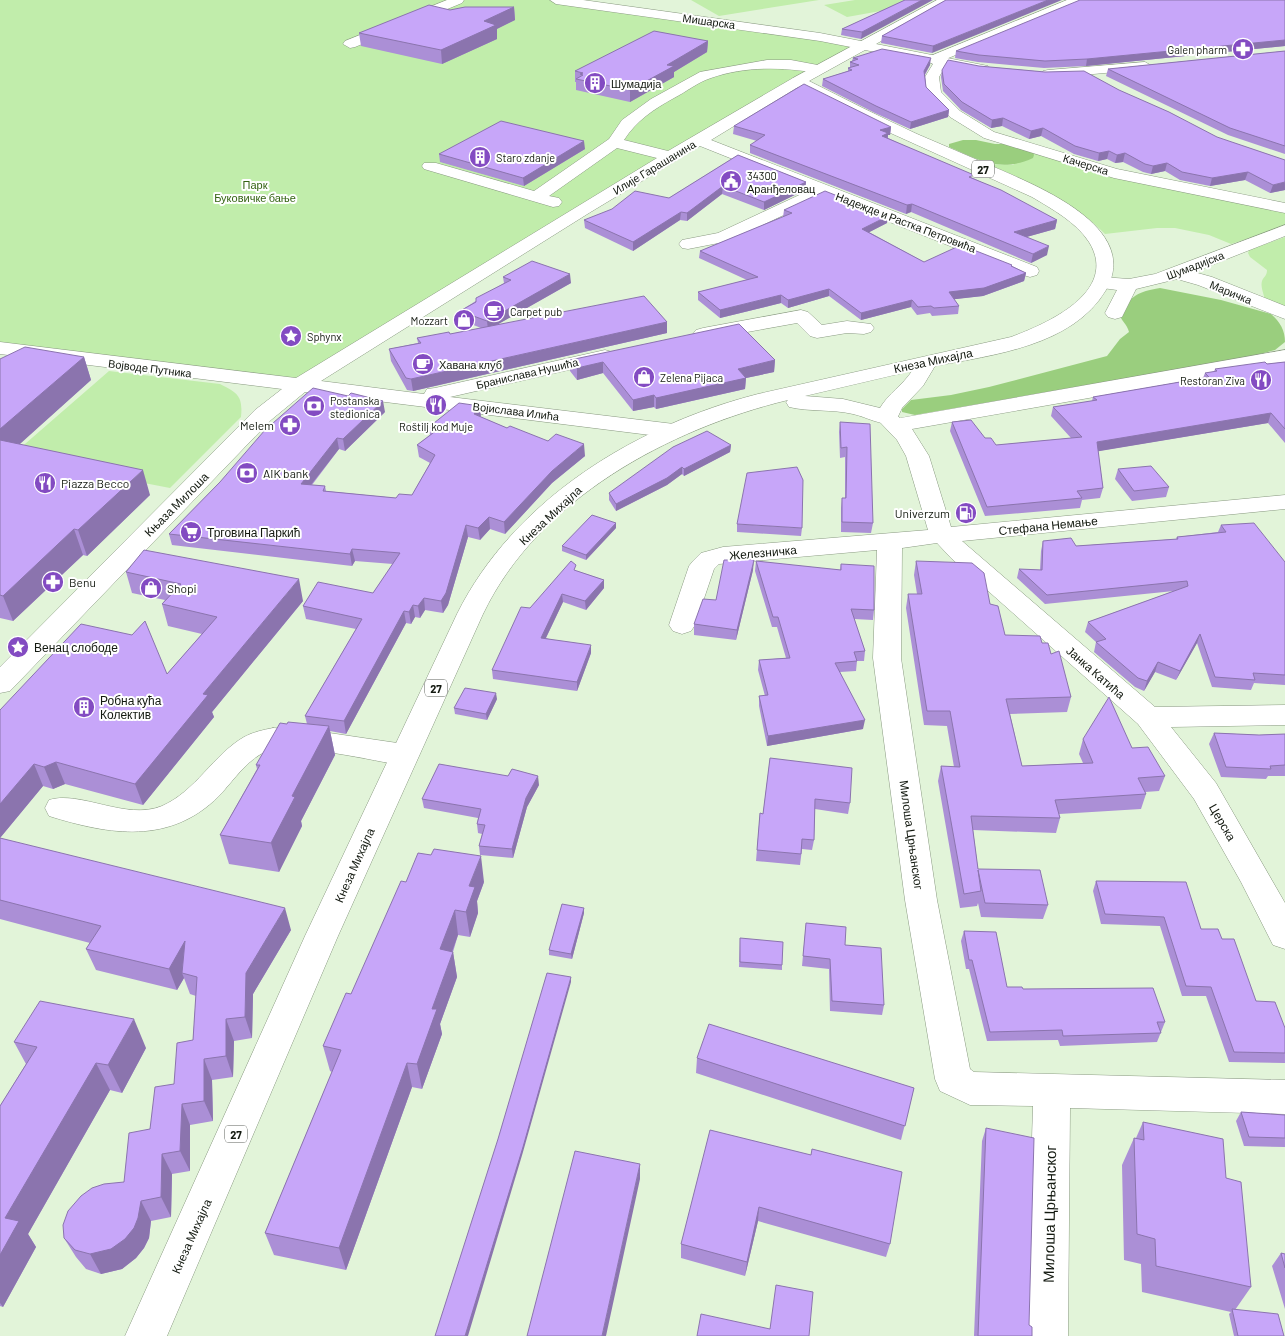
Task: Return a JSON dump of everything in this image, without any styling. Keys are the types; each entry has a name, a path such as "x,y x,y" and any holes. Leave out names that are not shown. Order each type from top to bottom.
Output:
{"street":[{"path":"350,44 458,0"},
{"name":"Мишарска","path":"556,0 833,39 937,61 994,70"},
{"name":"Илије Гарашанина","path":"367,344 583,209 698,140 861,45 946,0"},
{"path":"937,61 1078,0"},
{"path":"834,82 835,60"},
{"name":"Качерска","path":"937,61 932,77 934,93 955,114 990,134 1114,173 1285,208"},
{"path":"535,198 615,142 627,123 656,102 705,75 767,64 791,64 818,70"},
{"path":"1036,73 1086,72 1156,65"},
{"path":"1086,72 1110,85"},
{"name":"Кнеза Михајла","path":"801,79 834,82 848,102 869,118"},
{"name":"Кнеза Михајла","path":"146,1336 354,864 404,756 483,590 514,549 548,514 588,482 609,467 674,431 710,416 753,403 928,361 1002,346 1050,330 1085,307 1095,296 1102,283 1107,268 1098,242 1078,219 1060,206 1038,193 869,118 820,92 801,79"},
{"path":"779,92 801,90 820,92"},
{"name":"Надежде и Растка Петровића","path":"698,140 1030,271"},
{"path":"615,142 671,157"},
{"path":"430,166 535,198 583,209"},
{"path":"688,244 722,237 823,190"},
{"name":"Шумадијска","path":"1102,283 1129,285 1176,273 1285,230"},
{"name":"Маричка","path":"1176,273 1205,281 1283,316"},
{"path":"1115,313 1129,285"},
{"path":"687,337 801,316 817,332 847,327 864,328"},
{"name":"Књаза Милоша","path":"0,684 263,415 300,385 367,344"},
{"name":"Војводе Путника","path":"0,348 229,378 300,385"},
{"name":"Бранислава Нушића","path":"416,398 620,352"},
{"path":"14,370 40,354"},
{"path":"892,422 1271,360 1285,356"},
{"path":"892,422 892,406 916,382 928,361"},
{"path":"229,378 244,387 254,398 263,415"},
{"name":"Војислава Илића","path":"300,385 674,431"},
{"path":"753,403 826,402 844,404 892,422 914,446 919,456 938,526 943,535 921,540 890,542"},
{"name":"Стефана Немање","path":"943,535 1285,502"},
{"name":"Јанка Катића","path":"943,535 960,553 1148,717"},
{"name":"Железничка","path":"682,625 702,566 710,558 890,542"},
{"name":"Милоша Црњанског","path":"890,542 888,658 920,890 953,1079 970,1088 1052,1092 1285,1097"},
{"path":"1148,717 1285,715"},
{"name":"Церска","path":"1148,717 1205,791 1254,876 1285,935"},
{"path":"60,808 126,821 146,822 192,804 238,755 263,740 288,738 404,756"},
{"name":"Милоша Црњанског","path":"1047,1336 1052,1092"}],"green space":[{"name":"Парк Буковичке бање","path":"0,0 556,0 861,45 300,385 0,348"},
{"path":"691,0 819,0 719,16"},
{"path":"855,0 904,0 914,5 847,17 824,5"},
{"path":"963,140 1010,144 1032,150 1034,155 1033,158 1010,164 990,163 949,147 949,144"},
{"path":"1032,150 1285,211 1285,227 1231,244 1209,235 1175,228 1157,228 1105,234 1079,211 1050,193 988,164 1013,165"},
{"path":"1285,237 1285,310 1265,303 1262,284 1267,270 1250,257 1248,253 1249,250"},
{"path":"1160,288 1221,300 1271,314 1281,326 1285,342 1275,350 1253,356 915,415 902,412 902,409 911,400 951,395 989,387 1107,356 1120,339 1129,332 1119,313 1136,295"},
{"path":"109,371 220,384 238,396 241,404 241,417 170,488 10,457"}],"building":[{"path":"905,0 922,0 862,32 842,29"},
{"path":"946,0 1048,0 933,46 882,36"},
{"path":"1080,0 1285,0 1285,40 1087,59 1045,61 956,51"},
{"path":"429,5 450,10 465,7 514,7 484,21 496,25 441,50 359,33"},
{"path":"654,31 708,41 667,65 674,66 630,90 576,79 583,75 580,74 583,73 575,71"},
{"path":"882,49 931,58 924,71 926,87 949,110 911,122 823,79 852,70 848,68 859,65 850,62 858,59 853,58"},
{"path":"1285,51 1285,146 1230,128 1108,69"},
{"path":"948,60 979,66 1045,72 1084,71 1217,137 1285,160 1285,182 1273,185 1248,172 1212,178 1182,172 1167,163 1153,166 1145,164 1125,153 1117,155 1109,151 1099,153 1075,146 1043,128 1031,131 1003,118 992,120 962,102 944,84 942,70"},
{"path":"804,84 891,127 880,130 888,133 882,136 974,175 969,177 1001,190 1057,220 1014,232 1049,246 1033,254 912,204 907,205 750,145 765,135 734,126"},
{"path":"501,121 584,141 523,178 439,154"},
{"path":"738,155 806,182 764,202 723,186 687,213 681,212 633,242 584,220 612,209 635,191 669,198"},
{"path":"825,191 888,216 862,229 924,262 961,245 1012,265 1026,273 984,288 949,292 959,306 918,307 912,300 861,313 829,289 788,300 781,295 720,310 698,292 758,277 700,251 792,213 784,210"},
{"path":"532,261 570,274 487,321 460,311 476,302 476,298 511,280 503,277"},
{"path":"644,296 667,322 411,379 406,378 389,349 421,343 417,338 449,332 450,334"},
{"path":"739,324 775,360 738,369 746,378 656,398 654,395 633,400 603,362 577,368 570,360"},
{"path":"25,347 84,357 0,429 0,359"},
{"path":"1265,362 1267,364 1285,362 1285,429 1271,413 1097,442 1103,488 1077,491 1082,498 987,507 952,422 971,420 985,438 991,438 996,445 1082,437 1053,407 1097,400 1093,397 1209,377 1205,373 1217,371 1215,369"},
{"path":"313,388 348,396 351,393 383,401 343,439 337,438 301,484 325,486 323,491 396,498 399,494 412,495 435,455 417,445 437,430 429,427 459,403 480,406 474,414 507,428 510,426 548,441 556,434 584,444 552,471 504,522 489,517 478,528 466,525 446,593 441,601 424,598 418,606 413,605 409,612 404,611 344,721 305,716 362,619 303,606 318,582 373,593 400,553 352,549 350,554 169,534 220,482 265,430"},
{"path":"840,422 870,424 873,523 842,522 842,498 846,498 847,447 841,448"},
{"path":"707,431 731,445 684,469 682,467 667,478 616,504 609,493 673,447"},
{"path":"0,440 143,470 78,530 74,529 3,596 0,595"},
{"path":"1151,466 1169,487 1134,491 1118,469"},
{"path":"797,467 803,480 802,528 737,524 747,473"},
{"path":"592,515 616,523 586,555 562,546"},
{"path":"1254,523 1285,562 1285,675 1253,673 1255,680 1215,677 1200,634 1180,671 1158,662 1147,681 1138,678 1096,642 1106,639 1088,622 1188,586 1187,581 1047,595 1019,569 1042,570 1043,541 1071,538 1076,546 1178,539 1177,537 1226,532 1221,525"},
{"path":"144,550 299,579 203,694 208,695 135,784 56,762 44,767 34,764 0,804 0,710 81,624 132,635 145,621 167,674 217,617 162,604 181,584 126,572"},
{"path":"731,556 754,560 737,630 694,624 703,599 716,600 724,560 730,560"},
{"path":"571,561 576,565 574,570 604,580 585,601 562,594 541,638 591,645 577,682 492,670 521,607 530,608"},
{"path":"756,561 841,570 841,564 874,566 874,610 851,609 865,651 854,652 857,661 835,663 865,720 768,736 759,696 768,695 759,660 790,658 778,617 773,617"},
{"path":"916,561 972,563 984,573 990,604 998,606 1005,635 1040,636 1042,643 1048,643 1051,654 1059,651 1071,697 1006,699 1022,766 1093,763 1083,739 1109,697 1132,748 1148,747 1165,776 1138,778 1146,794 1055,800 1060,818 971,816 978,869 1040,870 1048,905 985,903 978,870 981,891 964,894 941,766 960,767 950,711 927,711 908,594 922,594"},
{"path":"465,688 496,693 486,714 454,708"},
{"path":"288,722 329,726 292,796 295,797 271,843 220,835 260,765 256,765 280,723 287,724"},
{"path":"1214,733 1285,734 1285,765 1270,766 1271,769 1226,767"},
{"path":"770,758 852,768 850,803 815,799 814,840 802,839 801,854 757,850 760,813 763,814"},
{"path":"439,764 508,776 512,769 538,776 526,798 512,849 479,846 485,825 477,824 481,809 422,799"},
{"path":"0,838 285,908 246,973 245,1017 226,1019 226,1056 204,1059 204,1101 182,1104 180,1151 162,1154 161,1197 141,1201 134,1228 125,1239 111,1249 90,1254 75,1250 64,1238 63,1225 68,1211 81,1196 92,1188 104,1184 124,1182 129,1133 150,1129 155,1087 174,1084 177,1043 193,1040 197,977 182,973 185,941 169,969 86,949 101,926 0,900"},
{"path":"434,849 481,856 469,886 475,887 466,912 455,910 440,949 453,952 432,1009 437,1009 417,1064 407,1063 339,1248 265,1233 341,1050 323,1046 346,993 351,994 401,881 406,882 418,853 431,855"},
{"path":"1096,881 1186,882 1201,929 1218,929 1222,939 1234,939 1256,1001 1275,1002 1285,1028 1285,1053 1234,1052 1211,987 1186,986 1164,917 1105,914"},
{"path":"562,904 584,908 571,954 549,950"},
{"path":"806,923 846,927 845,945 881,948 884,1005 832,1001 830,959 803,956"},
{"path":"964,931 996,932 1007,987 1022,987 1023,989 1153,988 1165,1022 1157,1022 1161,1033 1063,1036 1062,1030 990,1032 972,960 969,960"},
{"path":"740,938 783,942 782,965 740,962"},
{"path":"547,973 571,977 523,1147 465,1336 435,1336 498,1139"},
{"path":"40,1001 134,1019 108,1065 96,1063 5,1218 19,1221 0,1255 0,1106 37,1047 14,1042"},
{"path":"709,1024 914,1088 905,1126 697,1058"},
{"path":"1241,1112 1285,1115 1285,1138 1249,1137"},
{"path":"1143,1122 1223,1139 1226,1178 1241,1182 1251,1287 1156,1266 1155,1239 1137,1234 1134,1138 1144,1140"},
{"path":"986,1128 1034,1138 1029,1325 1032,1327 1032,1336 978,1336"},
{"path":"710,1130 811,1155 812,1149 902,1172 890,1244 759,1207 747,1262 681,1244"},
{"path":"575,1151 640,1164 602,1336 527,1336"},
{"path":"1281,1253 1285,1254 1285,1268"},
{"path":"776,1285 813,1292 809,1336 697,1336 701,1314 770,1329"},
{"path":"1232,1309 1278,1314 1284,1336 1238,1336"}],"place":[{"name":"Galen pharm","path":"1243,49"},
{"name":"Шумадија","path":"595,83"},
{"name":"Staro zdanje","path":"480,157"},
{"name":"34300 Аранђеловац","path":"731,181"},
{"name":"Carpet pub","path":"494,311"},
{"name":"Mozzart","path":"464,320"},
{"name":"Sphynx","path":"291,336"},
{"name":"Хавана клуб","path":"423,364"},
{"name":"Zelena Pijaca","path":"644,377"},
{"name":"Restoran Ziva","path":"1261,380"},
{"name":"Roštilj kod Muje","path":"436,405"},
{"name":"Postanska stedionica","path":"314,406"},
{"name":"Melem","path":"290,425"},
{"name":"AIK bank","path":"247,473"},
{"name":"Piazza Becco","path":"45,483"},
{"name":"Univerzum","path":"966,513"},
{"name":"Трговина Паркић","path":"191,532"},
{"name":"Benu","path":"53,582"},
{"name":"Shopi","path":"151,588"},
{"name":"Венац слободе","path":"18,647"},
{"name":"Робна кућа Колектив","path":"84,707"}]}
